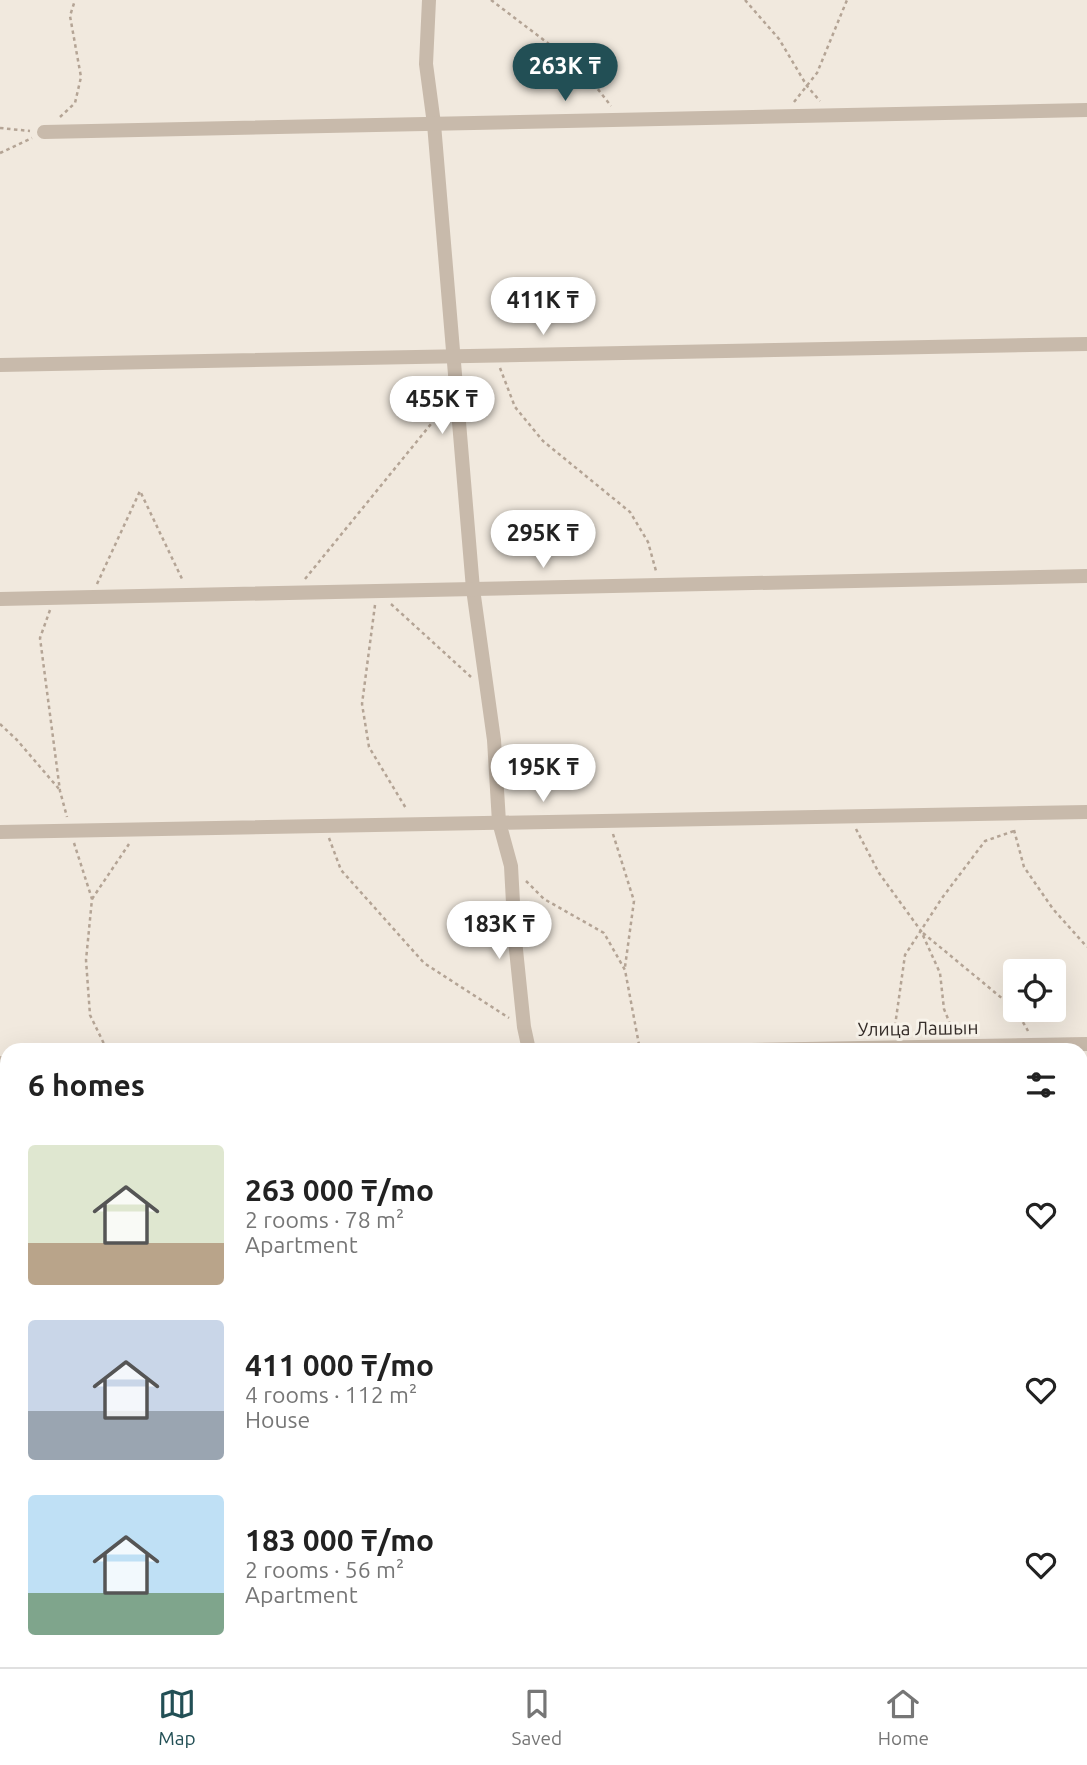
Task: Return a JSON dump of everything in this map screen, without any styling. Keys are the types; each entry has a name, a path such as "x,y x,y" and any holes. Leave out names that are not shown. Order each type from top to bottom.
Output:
{"street":[{"path":"429,0 426,64 434,124 451,356 473,589 495,740 499,822 511,866 515,940 527,1043"},
{"path":"44,132 1087,110"},
{"path":"0,365 1087,344"},
{"path":"0,599 1087,576"},
{"path":"0,832 1087,812"}],"path":[{"path":"0,153 44,132 75,103 81,78 70,16 75,0"},
{"path":"491,0 582,69 622,120"},
{"path":"745,0 779,39 807,86 834,115"},
{"path":"783,116 817,73 847,0"},
{"path":"0,128 44,132"},
{"path":"495,356 515,407 543,441 630,512 648,542 660,585"},
{"path":"294,593 456,394"},
{"path":"91,597 140,491 190,595"},
{"path":"377,591 487,691"},
{"path":"377,591 362,704 363,715 369,747 416,824"},
{"path":"0,724 61,791"},
{"path":"1009,813 1024,867 1053,909 1087,947"},
{"path":"850,816 879,873 920,931 940,973 944,1009 959,1043"},
{"path":"611,821 616,850 634,901 625,970 639,1043"},
{"path":"324,825 341,870 424,963 524,1027"},
{"path":"92,899 139,829"},
{"path":"893,1043 905,955 985,841 1014,831"},
{"path":"511,866 544,899 604,933 625,970"},
{"path":"920,931 1003,999"},
{"path":"1023,1022 1036,1043"}]}
